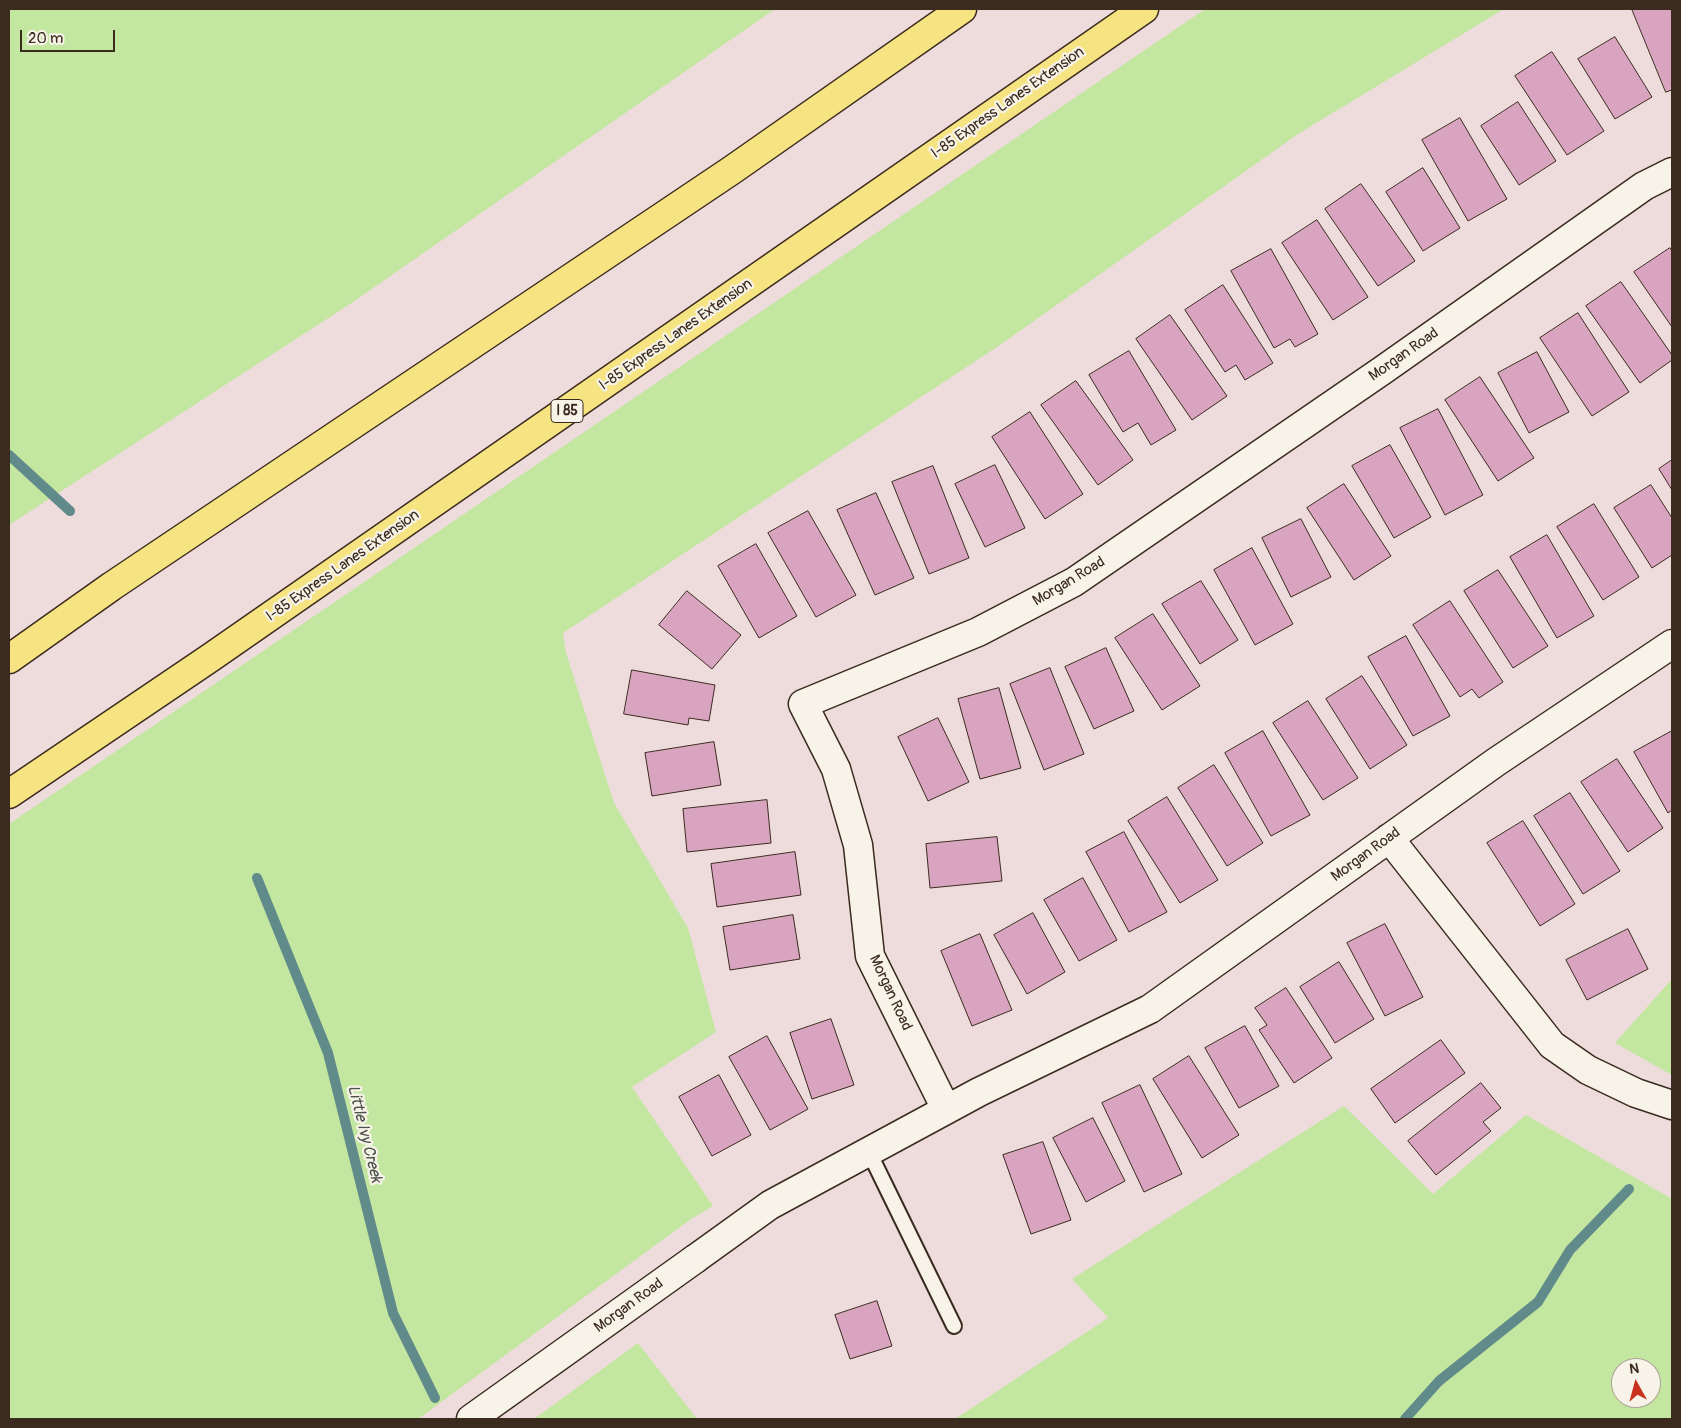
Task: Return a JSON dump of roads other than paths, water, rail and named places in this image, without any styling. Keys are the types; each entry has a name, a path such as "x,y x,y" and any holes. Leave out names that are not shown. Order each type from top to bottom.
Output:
{"highway":[{"path":"9,659 112,586 724,175 962,9"},
{"name":"I-85 Express Lanes Extension","path":"9,794 210,658 1144,9"}],"street":[{"name":"Morgan Road","path":"946,1110 870,956 858,845 836,769 803,704 978,632 1074,582 1384,370 1644,186 1672,172"},
{"name":"Morgan Road","path":"471,1419 770,1205 946,1110 1150,1009 1496,762 1672,644"},
{"path":"1389,838 1552,1045 1588,1070 1636,1093 1672,1105"}],"lane":[{"path":"869,1152 954,1326"}],"waterway":[{"name":"Little Ivy Creek","path":"9,455 70,511"},
{"name":"Little Ivy Creek","path":"257,878 328,1053 393,1313 435,1398"},
{"path":"1405,1419 1439,1381 1538,1302 1570,1250 1629,1189"}]}
